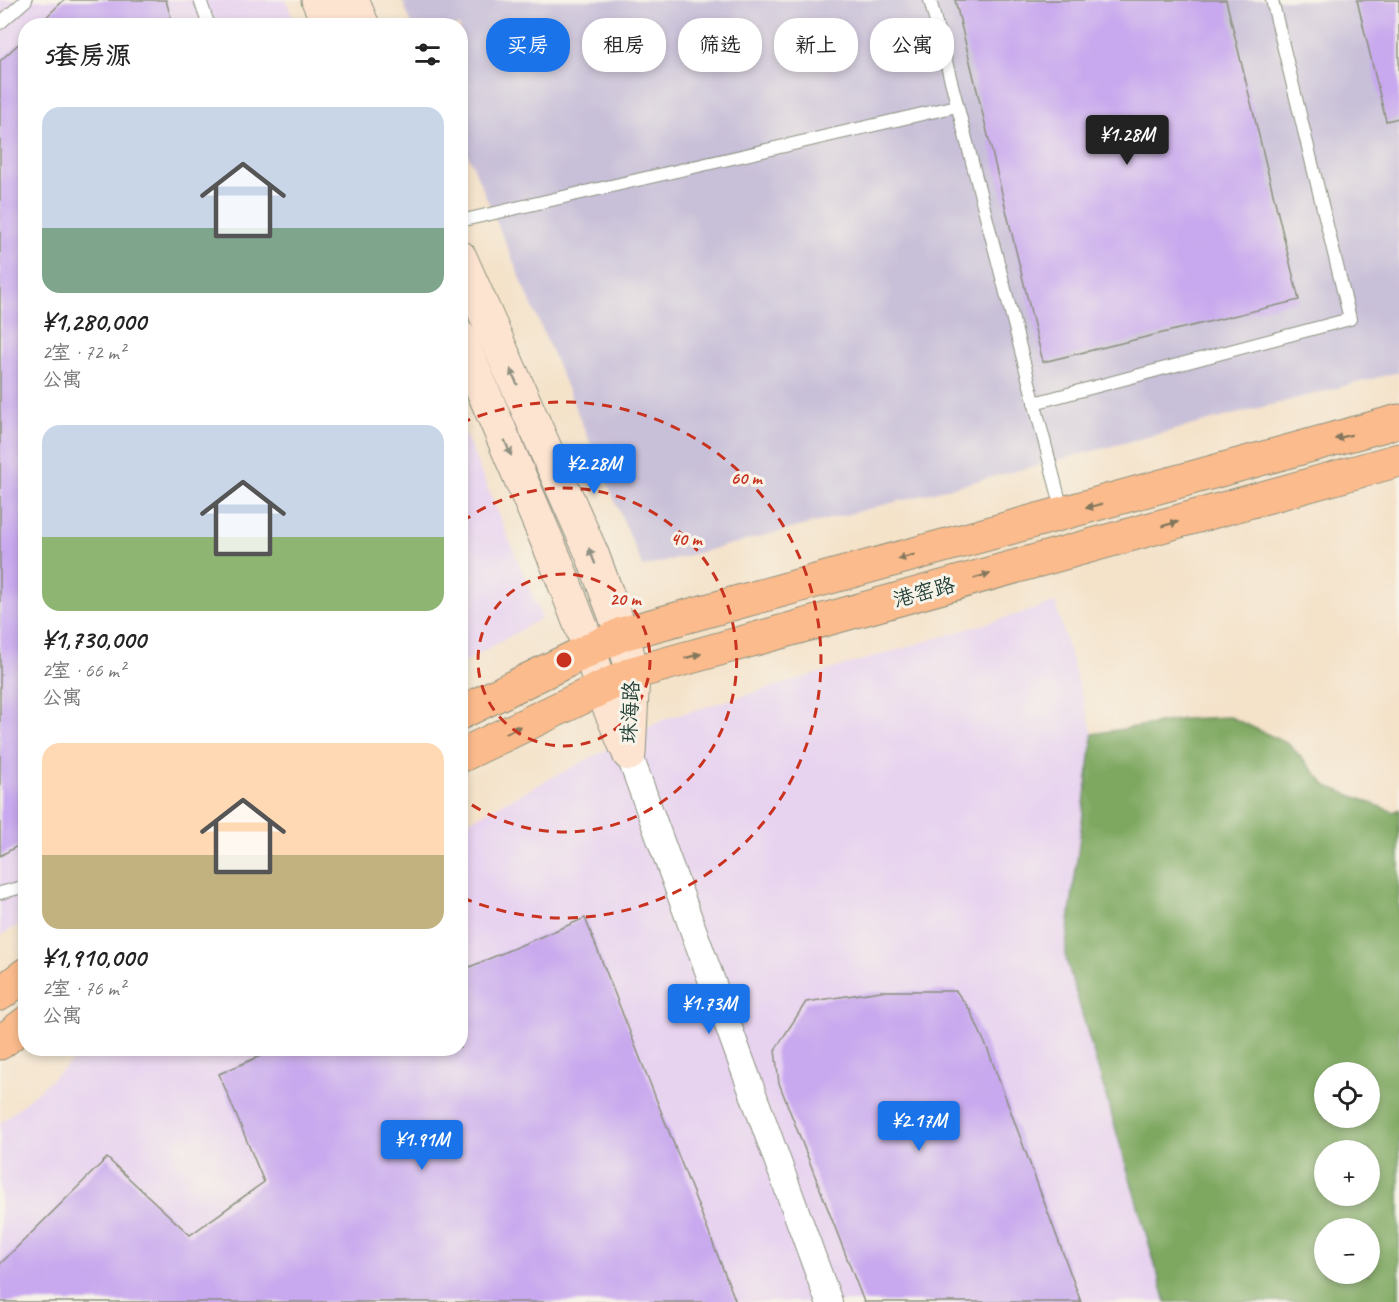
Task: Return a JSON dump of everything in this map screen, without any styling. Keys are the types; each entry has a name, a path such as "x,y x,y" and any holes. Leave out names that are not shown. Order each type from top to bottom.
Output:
{"main road":[{"path":"318,0 326,18"},
{"path":"352,0 360,18"},
{"name":"珠海路","path":"468,275 592,554 622,634 633,672 629,754"},
{"name":"珠海路","path":"468,356 557,564 590,650 601,688 629,754"},
{"name":"港窑路","path":"468,709 622,634 1399,421"},
{"name":"港窑路","path":"468,752 633,672 1399,460"},
{"path":"0,994 18,980"},
{"path":"0,1043 18,1029"}],"street":[{"path":"629,754 829,1302"}],"lane":[{"path":"0,23 26,0"},
{"path":"200,0 206,18"},
{"path":"930,0 1063,514"},
{"path":"1034,403 1350,319 1272,0"},
{"path":"468,220 957,106"},
{"path":"0,893 18,888"}],"shaded area":[{"path":"0,0 286,0 293,18 18,18 18,925 0,936"},
{"path":"402,0 1399,0 1399,372 643,567 468,154 468,18 409,18"},
{"path":"468,441 542,618 468,660"},
{"path":"1055,603 1093,734 1065,955 1166,1302 0,1302 0,1124 78,1056 468,1056 468,821 665,719"}],"green space":[{"path":"1230,717 1289,744 1327,786 1394,812 1399,809 1399,1302 1166,1302 1065,955 1093,734 1184,719"}],"building":[{"path":"64,0 166,0 171,18 45,18"},
{"path":"955,0 1226,0 1299,300 1043,362"},
{"path":"1357,0 1399,0 1399,118 1386,121"},
{"path":"18,44 18,846 0,856 0,61"},
{"path":"585,918 736,1302 0,1302 0,1264 107,1158 190,1235 264,1182 219,1074 261,1056 468,1056 468,968"},
{"path":"881,991 956,991 970,1010 988,1050 1081,1302 864,1302 779,1083 775,1050 806,1002"}]}
